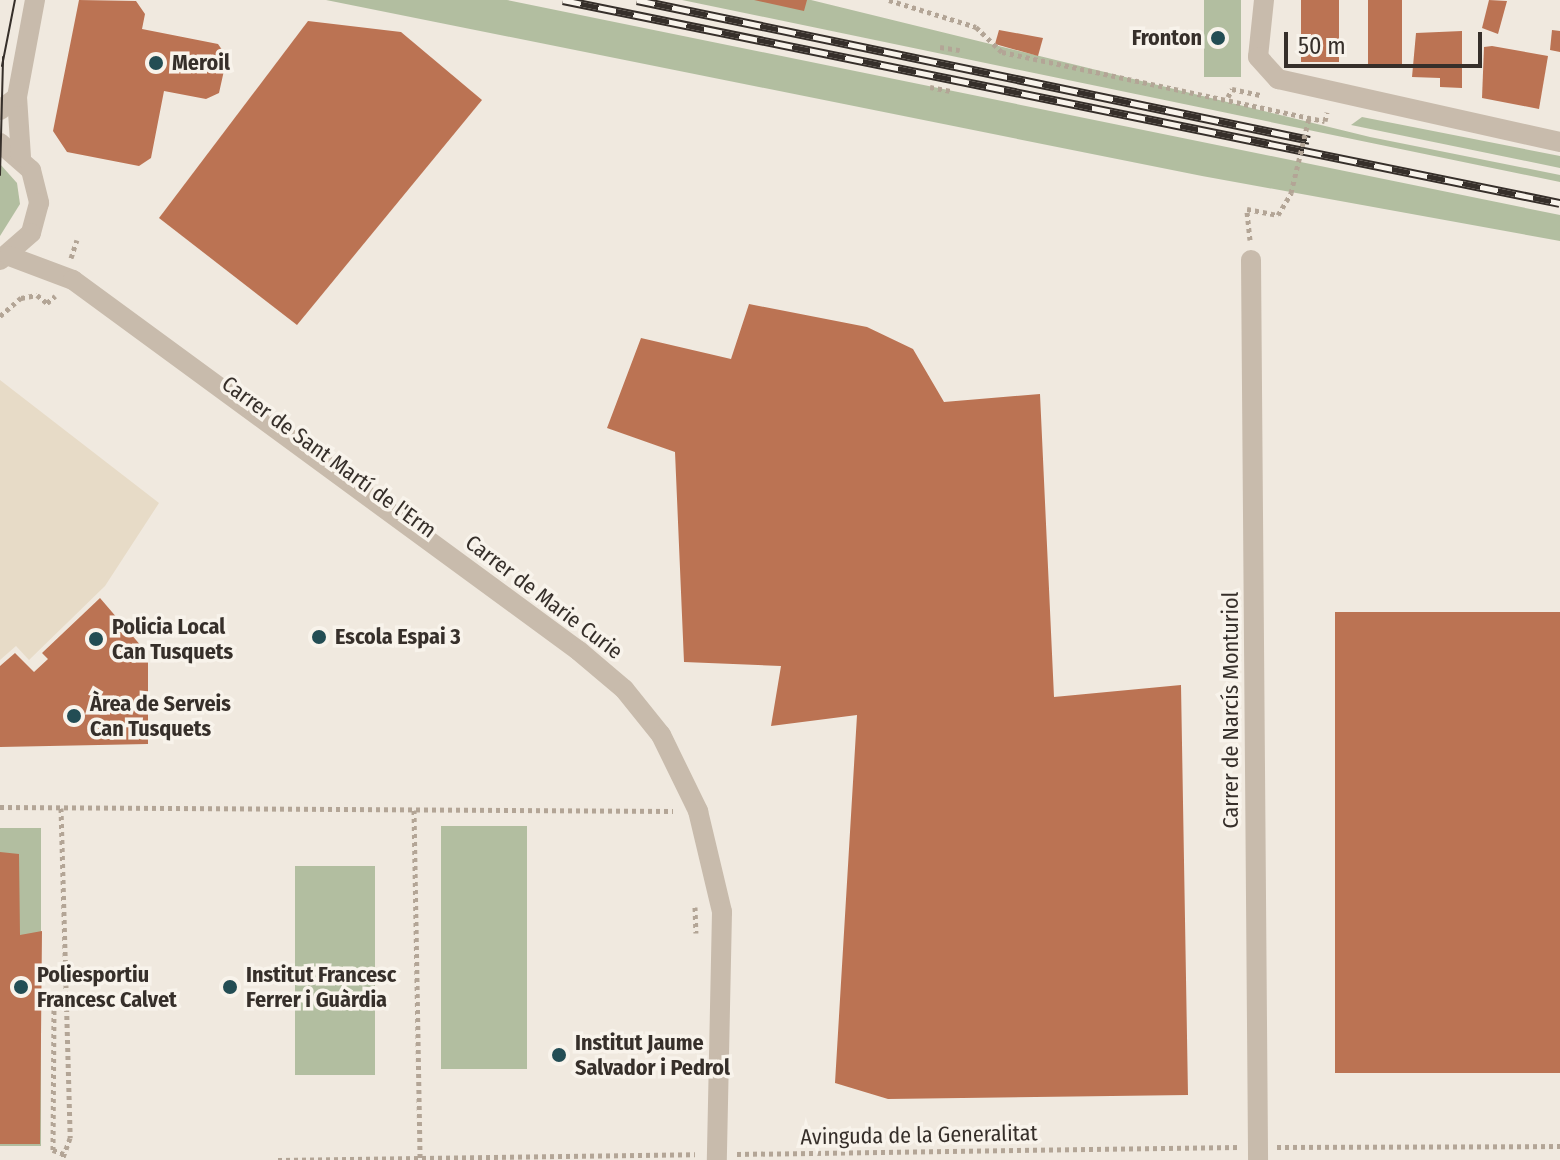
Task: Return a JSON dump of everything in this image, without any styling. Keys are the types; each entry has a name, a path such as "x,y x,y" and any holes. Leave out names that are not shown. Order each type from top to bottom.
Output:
{"street":[{"path":"35,0 8,104 21,157 39,203 31,233 5,258 68,289"},
{"path":"1264,0 1258,57 1271,75 1329,94 1560,142"},
{"path":"0,143 21,157"},
{"name":"Carrer de Narcís Monturiol","path":"1251,260 1258,1154"},
{"name":"Carrer de Marie Curie","path":"68,289 579,651 624,689 661,735 698,811 722,912 717,1157"}],"path":[{"path":"889,0 976,27 1002,52 1228,97 1325,121"},
{"path":"940,47 960,50"},
{"path":"930,87 951,91"},
{"path":"1228,97 1232,89"},
{"path":"1251,260 1247,209 1278,215 1291,193 1309,118"},
{"path":"0,316 21,298 37,295 47,303 68,289"},
{"path":"668,797 678,820"},
{"path":"0,807 698,811"},
{"path":"61,808 68,993 70,1138 63,1157 53,1150 54,1000 68,993"},
{"path":"414,810 420,1159"},
{"path":"695,903 697,943"},
{"path":"695,1154 696,1141"},
{"name":"Avinguda de la Generalitat","path":"278,1160 695,1154 717,1157 1258,1154 1560,1146"}],"green space":[{"path":"326,0 507,0 1560,215 1560,241 1202,176"},
{"path":"682,0 811,0 1370,137 1560,175 1560,182"},
{"name":"Fronton","path":"1204,0 1241,0 1241,77 1204,77"},
{"path":"1362,117 1560,156 1560,168 1351,125"},
{"path":"0,164 17,183 20,204 0,236"},
{"path":"441,826 527,826 527,1069 441,1069"},
{"name":"Poliesportiu Francesc Calvet","path":"0,828 41,828 41,1146 0,1146"},
{"path":"295,866 375,866 375,1075 295,1075"}],"shaded area":[{"path":"0,380 159,503 105,586 29,660 16,646 0,660"}],"building":[{"path":"79,0 136,1 145,14 142,29 218,44 227,57 219,93 206,99 164,91 151,158 139,166 67,152 53,131"},
{"path":"754,0 807,0 804,11"},
{"path":"1301,0 1339,0 1339,62 1301,62"},
{"path":"1368,0 1402,0 1402,66 1368,66"},
{"path":"1489,0 1507,1 1498,34 1482,28"},
{"path":"308,21 401,32 482,100 297,325 159,218"},
{"path":"999,30 1043,38 1038,56 995,44"},
{"path":"1552,30 1560,31 1560,52 1550,50"},
{"path":"1462,31 1462,88 1440,87 1440,78 1412,77 1416,33"},
{"path":"1484,47 1548,56 1539,109 1482,98"},
{"path":"749,304 867,327 913,349 944,402 1040,394 1054,697 1181,685 1188,1095 888,1099 835,1083 857,715 771,726 781,666 684,662 675,452 607,428 641,338 731,359"},
{"name":"Àrea de Serveis Can Tusquets","path":"100,598 148,654 148,744 0,747 0,666 15,653 34,672 48,659 42,653"},
{"path":"1335,612 1560,612 1560,1073 1335,1073"},
{"name":"Poliesportiu Francesc Calvet","path":"0,852 19,854 20,935 42,931 40,1144 0,1144"}],"tram line":[{"path":"2,66 15,0"},
{"path":"0,175 3,57"}],"railway":[{"path":"563,0 1560,203"},
{"path":"637,0 1310,140"}],"place":[{"name":"Fronton","path":"1218,38"},
{"name":"Meroil","path":"156,63"},
{"name":"Escola Espai 3","path":"319,637"},
{"name":"Policia Local Can Tusquets","path":"96,639"},
{"name":"Àrea de Serveis Can Tusquets","path":"74,716"},
{"name":"Poliesportiu Francesc Calvet","path":"21,987"},
{"name":"Institut Francesc Ferrer i Guàrdia","path":"230,987"},
{"name":"Institut Jaume Salvador i Pedrol","path":"559,1055"}]}
